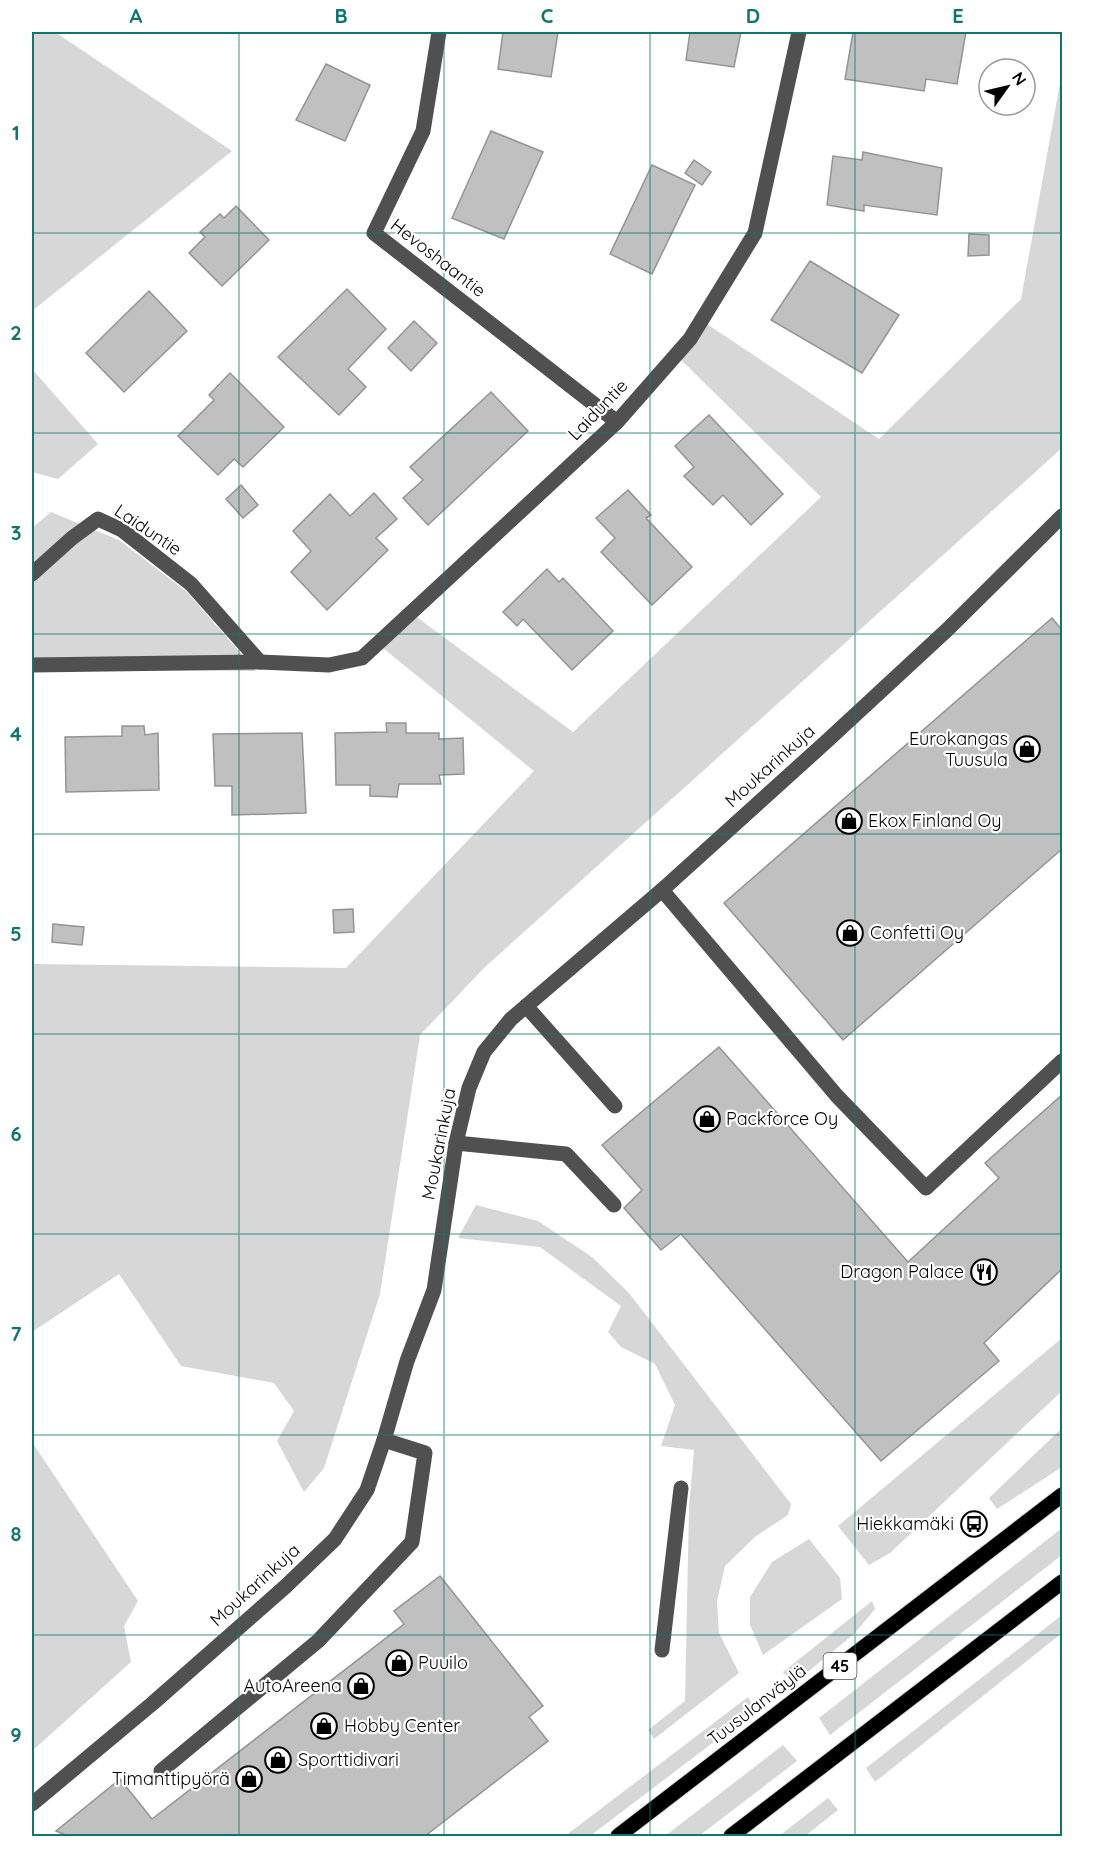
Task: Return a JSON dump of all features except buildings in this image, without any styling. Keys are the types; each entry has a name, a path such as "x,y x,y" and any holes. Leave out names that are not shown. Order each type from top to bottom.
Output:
{"main road":[{"name":"Tuusulanväylä","path":"618,1836 1062,1495"},
{"path":"731,1836 1062,1582"}],"street":[{"name":"Hevoshaantie","path":"439,32 423,131 374,233 617,422"},
{"name":"Laiduntie","path":"32,665 260,662 329,665 362,658 617,422 690,339 755,232 800,32"},
{"name":"Moukarinkuja","path":"32,1804 153,1703 285,1586 335,1539 367,1490 407,1361 434,1290 456,1143 469,1088 484,1052 511,1019 662,890 948,629 1062,516"},
{"name":"Laiduntie","path":"32,574 72,538 98,519 122,530 191,584 260,662"},
{"path":"662,890 837,1096 926,1188 1062,1061"},
{"path":"526,1006 615,1106"},
{"path":"456,1143 566,1154 614,1205"},
{"path":"160,1771 318,1641 412,1542 425,1453 384,1440"},
{"path":"662,1650 681,1488"}],"shaded area":[{"path":"32,32 55,32 232,151 32,311"},
{"path":"1062,72 1062,448 485,967 420,1035 380,1294 324,1468 304,1492 277,1441 294,1411 274,1383 181,1366 119,1274 32,1332 32,964 346,968 534,771 378,644 411,613 573,732 821,497 676,355 701,320 879,439 1021,299"},
{"path":"32,369 98,444 58,479 32,472"},
{"path":"51,512 119,540 187,592 256,671 32,670 32,528"},
{"path":"476,1205 538,1221 592,1257 629,1293 791,1504 788,1515 756,1536 725,1566 717,1601 719,1633 739,1673 654,1739 648,1730 685,1701 689,1508 694,1450 661,1446 675,1405 655,1364 621,1347 608,1332 621,1306 540,1247 458,1238"},
{"path":"1062,1338 1062,1391 890,1553 869,1565 838,1526"},
{"path":"1062,1428 1062,1467 997,1509 989,1498"},
{"path":"32,1442 138,1601 124,1626 131,1662 32,1751"},
{"path":"1062,1528 1062,1555 830,1735 819,1718"},
{"path":"809,1539 840,1578 842,1599 763,1655 750,1625 750,1597 772,1562"},
{"path":"872,1601 875,1609 854,1634 793,1684 783,1672"},
{"path":"1062,1615 1062,1633 875,1782 866,1768"},
{"path":"748,1697 756,1710 590,1836 565,1836"},
{"path":"783,1745 797,1761 699,1836 665,1836"},
{"path":"828,1798 838,1810 805,1836 779,1836"}],"place":[{"name":"Eurokangas Tuusula","path":"1027,749"},
{"name":"Ekox Finland Oy","path":"849,821"},
{"name":"Confetti Oy","path":"850,933"},
{"name":"Packforce Oy","path":"707,1119"},
{"name":"Dragon Palace","path":"984,1272"},
{"name":"Hiekkamäki","path":"974,1524"},
{"name":"Puuilo","path":"399,1663"},
{"name":"AutoAreena","path":"361,1686"},
{"name":"Hobby Center","path":"324,1726"},
{"name":"Sporttidivari","path":"278,1760"},
{"name":"Timanttipyörä","path":"249,1779"}]}
